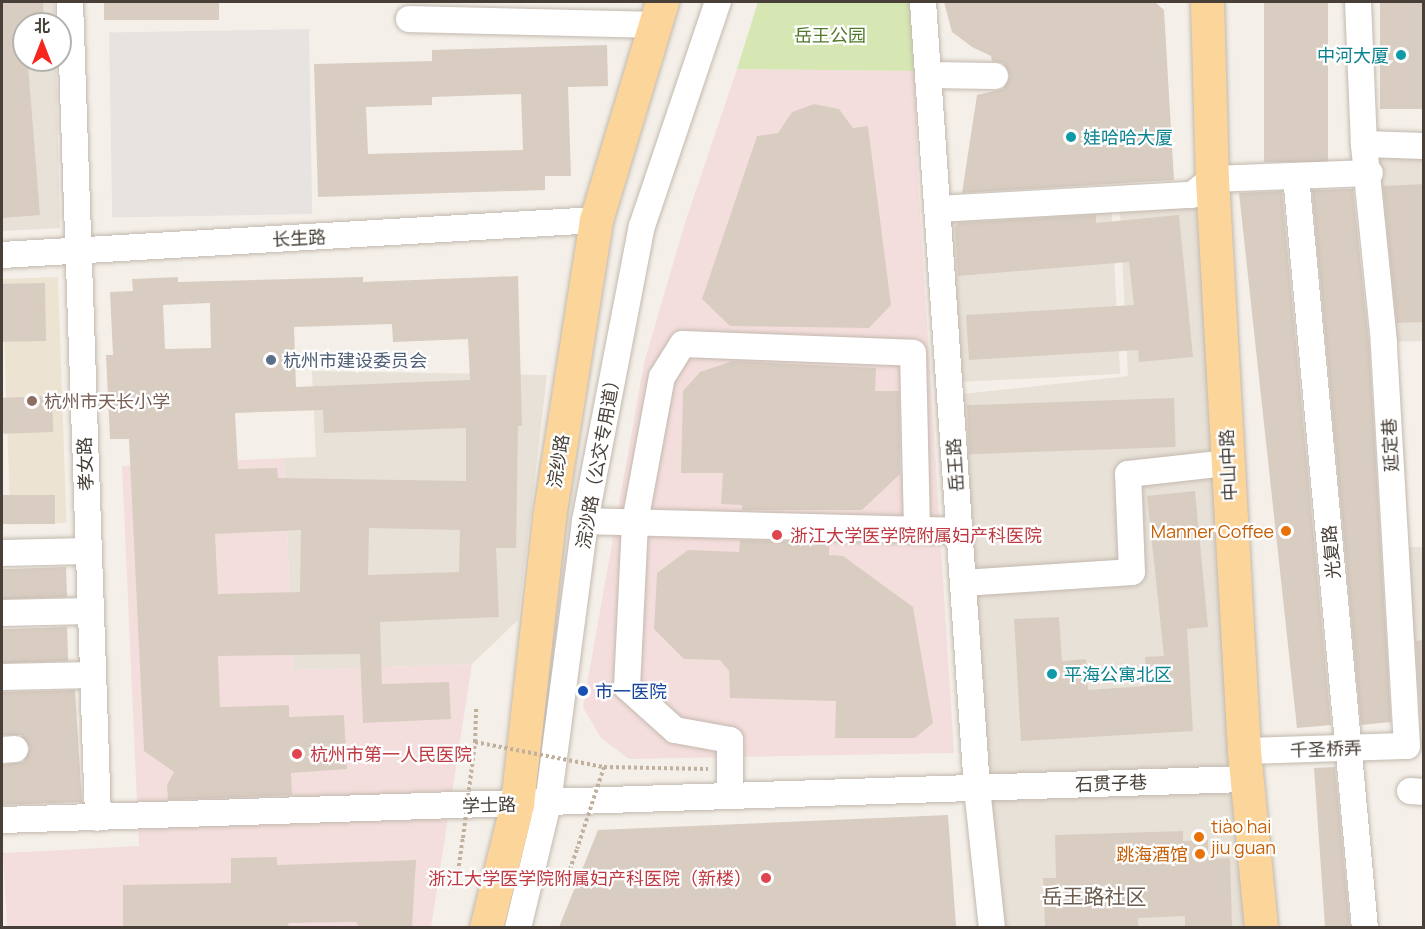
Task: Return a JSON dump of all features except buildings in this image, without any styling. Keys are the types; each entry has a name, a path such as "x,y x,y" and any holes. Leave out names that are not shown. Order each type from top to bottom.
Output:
{"main road":[{"name":"中山中路","path":"1207,2 1212,179 1245,765 1261,927"},
{"name":"浣纱路","path":"486,927 533,803 549,517 596,220 659,13"}],"street":[{"name":"孝女路","path":"70,2 98,818"},
{"name":"浣沙路（公交专用道）","path":"518,927 533,803 642,226 718,2"},
{"name":"岳王路","path":"923,2 977,788 992,927"},
{"name":"延定巷","path":"1358,2 1364,144 1370,173 1412,629 1407,746"},
{"path":"409,19 659,13"},
{"path":"928,75 995,76"},
{"path":"1364,144 1424,146"},
{"path":"938,209 1192,195 1212,179 1370,173"},
{"name":"光复路","path":"1296,176 1365,927"},
{"name":"长生路","path":"2,255 596,220"},
{"path":"730,794 730,740 675,730 627,687 635,522 662,377 683,344 914,353 917,530"},
{"path":"964,584 1132,572 1128,474 1228,463"},
{"path":"585,521 960,531"},
{"path":"2,553 88,551"},
{"path":"2,613 90,611"},
{"path":"2,677 93,675"},
{"name":"千圣桥弄","path":"1245,765 1349,748 1407,746"},
{"name":"石贯子巷","path":"977,788 1245,765"},
{"name":"学士路","path":"2,820 533,803 730,794 977,788"}],"path":[{"path":"458,872 475,742 476,707"},
{"path":"475,742 604,767 647,771 730,768"},
{"path":"566,881 604,767"}],"shaded area":[{"path":"2,2 54,2 54,12 12,12 12,72 56,72 60,228 2,231"},
{"path":"309,29 312,214 112,217 109,32"},
{"name":"浙江大学医学院附属妇产科医院","path":"737,69 915,71 917,164 954,753 629,759 601,738 583,707 644,363 685,223"},
{"path":"1364,145 1423,146 1423,341 1384,342"},
{"path":"1208,189 1256,927 991,927 944,396 1128,376 1119,193"},
{"path":"1111,200 1120,374 947,383 938,209"},
{"name":"杭州市天长小学","path":"58,277 67,523 11,525 2,279"},
{"path":"312,371 547,375 518,620 472,664 293,670 284,458 316,457"},
{"name":"杭州市第一人民医院","path":"284,458 293,670 472,664 431,927 7,927 3,853 139,846 122,466"},
{"path":"1409,547 1423,547 1423,751 1417,751"}],"green space":[{"name":"岳王公园","path":"758,2 911,2 915,71 737,69"}],"place":[{"name":"中河大厦","path":"1401,55"},
{"name":"娃哈哈大厦","path":"1071,137"},
{"name":"杭州市建设委员会","path":"271,360"},
{"name":"杭州市天长小学","path":"32,401"},
{"name":"Manner Coffee","path":"1286,531"},
{"name":"浙江大学医学院附属妇产科医院","path":"777,535"},
{"name":"平海公寓北区","path":"1052,674"},
{"name":"市一医院","path":"583,691"},
{"name":"杭州市第一人民医院","path":"297,754"},
{"name":"tiào hai jiu guan","path":"1199,837"},
{"name":"跳海酒馆","path":"1200,854"},
{"name":"浙江大学医学院附属妇产科医院（新楼）","path":"766,878"}],"district":[{"name":"岳王路社区","path":"1094,896"}]}
